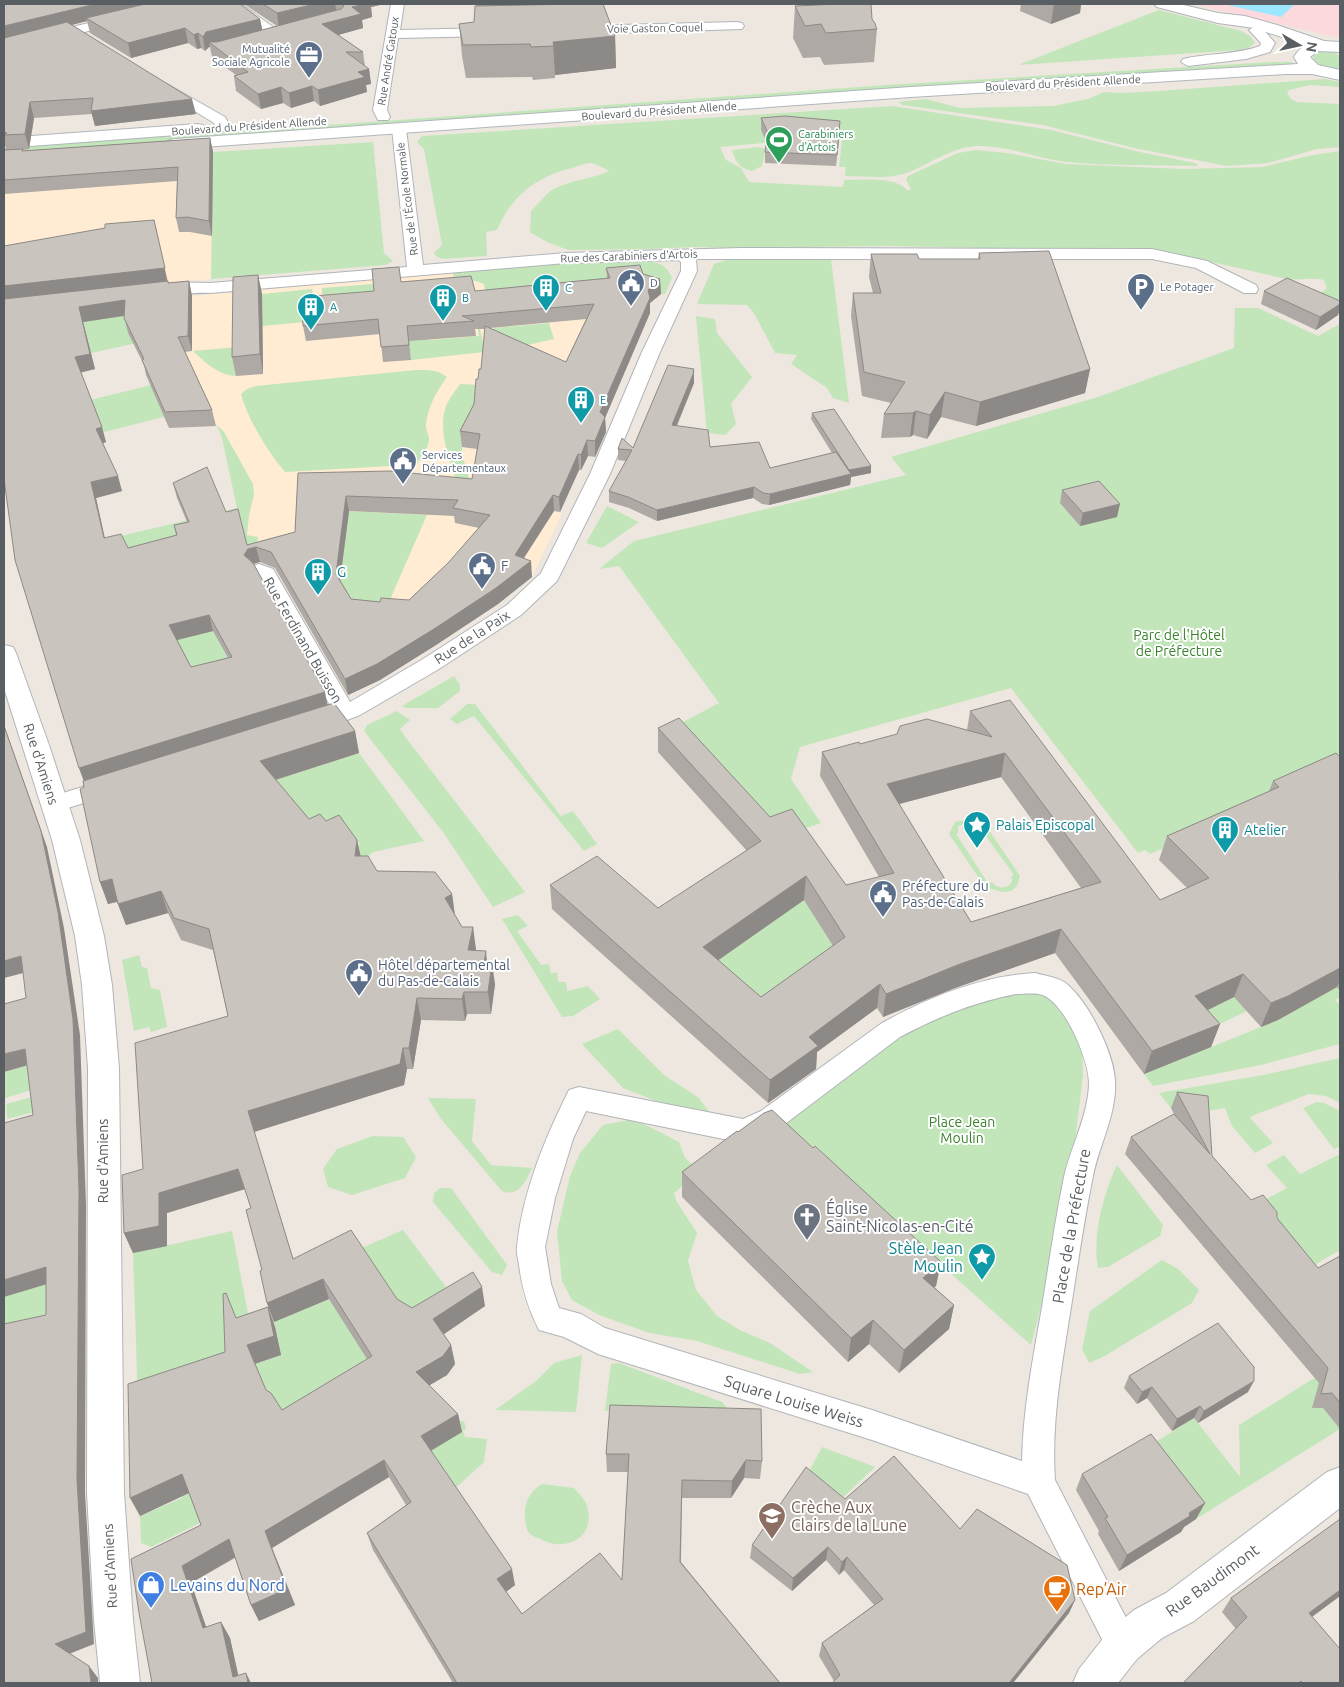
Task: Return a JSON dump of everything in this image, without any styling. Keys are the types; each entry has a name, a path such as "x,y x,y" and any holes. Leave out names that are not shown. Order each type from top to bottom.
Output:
{"main road":[{"path":"1162,4 1218,18 1254,24 1324,46 1340,47"},
{"path":"1218,18 1280,37 1303,53 1304,62 1314,69"},
{"name":"Boulevard du Président Allende","path":"4,143 883,81 1188,62 1303,53 1310,48 1324,46"},
{"name":"Boulevard du Président Allende","path":"4,158 239,139 911,92 1286,69 1314,69 1340,75"},
{"name":"Rue d'Amiens","path":"4,653 55,804 74,872 87,930 102,1033 103,1322 107,1516 109,1580 120,1683"},
{"name":"Rue Baudimont","path":"1092,1683 1123,1645 1148,1624 1180,1607 1340,1486"}],"street":[{"path":"4,48 180,4"},
{"path":"233,4 277,35"},
{"name":"Rue André Gatoux","path":"383,117 380,110 397,4"},
{"name":"Voie Gaston Coquel","path":"567,30 737,26"},
{"path":"260,39 294,30"},
{"path":"1188,62 1202,58 1245,54 1264,49 1268,43 1256,30"},
{"path":"74,31 88,40"},
{"path":"393,34 500,32"},
{"path":"158,83 220,120 224,128"},
{"name":"Rue de l'École Normale","path":"399,129 415,269"},
{"name":"Rue des Carabiniers d'Artois","path":"137,292 192,287 210,288 372,275 415,269 566,258 683,254 1152,254 1201,264 1250,289"},
{"name":"Rue de la Paix","path":"291,731 345,713 432,664 514,610 550,576 600,474 689,271 689,261 683,254"},
{"name":"Rue Ferdinand Buisson","path":"259,570 266,573 345,713"},
{"path":"55,804 130,780"},
{"name":"Place de la Préfecture","path":"550,1320 541,1303 536,1284 531,1247 541,1198 559,1139 579,1098 743,1130 758,1126 771,1119 891,1030 910,1020 983,992 1023,983 1044,984 1053,988 1065,999 1092,1044 1099,1065 1102,1083 1100,1104 1080,1168 1042,1395 1036,1452 1039,1482 1123,1645"},
{"name":"Square Louise Weiss","path":"550,1320 570,1324 598,1340 872,1425 1039,1482"}],"shaded area":[{"path":"1192,4 1340,4 1340,38 1310,31"},
{"path":"213,152 211,279 168,283 159,244 4,273 4,167"},
{"name":"Services Départementaux","path":"653,262 666,267 672,278 665,294 657,296 648,302 592,456 588,456 581,470 579,470 560,512 562,513 532,577 498,604 436,645 363,685 365,687 347,695 277,565 250,559 222,438 156,299 564,263"}],"green space":[{"path":"1159,10 1241,31 1250,36 1255,43 1248,48 1238,50 1018,65"},
{"path":"1322,51 1340,51 1333,52 1340,56 1340,66 1338,68 1340,70 1323,67 1314,60 1313,56"},
{"path":"1291,62 1294,64 1063,79 1011,80 4,153 4,148 887,85"},
{"path":"1324,79 1340,82 1340,87 1310,85 1289,90 1287,93 1291,99 1297,102 1340,104 1340,147 1317,149 1268,163 1227,166 1134,148 1043,125 903,105 898,102 926,99 960,108 1053,106 1088,99 1104,92 1159,91"},
{"path":"892,106 1051,130 1140,152 1195,163 1199,166 1066,162 1010,150 976,146 950,153 909,172 885,177 869,177 845,176 846,167 839,167 843,131 786,127 784,141 720,147 726,160 741,168 749,182 843,187 844,180 878,180 895,183 907,190 911,190 906,179 908,176 958,153 976,150 1007,153 1066,164 1183,169 1263,167 1308,156 1340,151 1340,310 1315,298 1327,288 1324,280 1286,279 1190,257 1159,252 889,246 568,250 547,242 530,232 531,211 548,193 562,185 609,171 591,163 547,176 527,189 510,207 497,230 486,232 487,256 442,259 434,253 442,245 424,149 417,142 422,136"},
{"path":"373,142 384,253 393,261 386,265 211,279 213,152"},
{"path":"758,147 766,149 762,166 752,171 739,164 732,150"},
{"path":"831,259 849,403 833,398 827,388 791,364 797,355 775,353 754,313 747,305 697,304 714,264 726,260"},
{"path":"653,262 665,267 672,278 665,294 486,296 484,284 476,281 454,283 453,273 564,263"},
{"path":"374,284 378,315 322,294 322,288"},
{"path":"312,289 313,294 308,299 305,322 262,326 262,294"},
{"name":"Parc de l'Hôtel de Préfecture","path":"1235,308 1258,308 1318,336 1340,324 1340,772 1150,854 1145,850 1138,853 1011,688 800,747 791,779 821,823 763,843 668,730 719,703 619,566 599,569 634,541 906,475 891,457 1098,397 1234,348"},
{"path":"129,312 173,335 60,360 71,320"},
{"path":"696,316 715,319 717,333 752,377 731,404 736,424 725,435 707,433"},
{"path":"549,323 554,339 497,352 493,328"},
{"path":"478,329 480,329 485,352 411,360 408,335 431,340 479,336"},
{"path":"237,347 236,376 218,371 193,351"},
{"path":"415,370 436,371 447,377 436,393 431,405 426,426 429,442 417,464 285,472 259,435 248,414 241,394 247,389 256,386"},
{"path":"192,375 207,406 96,434 90,400"},
{"path":"460,384 480,385 474,422 462,447 463,458 470,481 456,479 447,452 443,431 444,412 451,396"},
{"path":"216,424 224,432 253,484 254,495 247,535 258,537 255,558 181,551 107,548 105,540 237,508 222,438"},
{"path":"607,506 639,522 602,548 586,543"},
{"path":"349,511 427,515 382,618 353,615 330,575"},
{"path":"236,580 218,640 235,672 195,683 175,640 202,633"},
{"path":"454,676 460,685 460,691 438,708 406,708 402,706"},
{"path":"467,704 475,704 561,816 573,811 597,844 584,851 474,716 457,724 450,719"},
{"path":"397,711 410,720 400,729 406,738 525,892 493,907 443,832 364,731 367,725"},
{"path":"359,753 424,841 373,852 362,862 352,849 360,844 351,834 331,843 247,762 292,775"},
{"path":"970,819 984,823 1020,876 1017,886 1011,891 1002,892 985,887 949,834 955,822","holes":["970,823 980,828 1014,875 1011,877 1010,885 1000,887 992,882 988,883 956,834 958,833 958,826"]},
{"path":"804,899 842,961 759,1020 718,960"},
{"path":"518,915 528,926 517,931 541,965 549,964 551,974 557,972 558,982 566,982 567,991 588,986 600,999 573,1016 562,1017 502,919"},
{"path":"139,955 142,967 147,968 151,988 160,990 167,1027 151,1032 149,1027 134,1031 122,960"},
{"path":"1340,985 1340,997 1335,1000 1340,1005 1340,1044 1261,1065 1153,1086 1144,1074 1278,1020"},
{"name":"Place Jean Moulin","path":"1031,989 1051,996 1069,1015 1082,1044 1083,1076 1073,1157 1052,1264 1031,1345 784,1125 899,1035 990,996"},
{"path":"1234,997 1247,1011 1199,1034 1199,1008"},
{"path":"618,1029 664,1075 699,1098 710,1113 694,1116 623,1088 582,1044"},
{"path":"1340,1058 1340,1103 1326,1096 1309,1094 1254,1115 1250,1118 1273,1143 1255,1153 1232,1126 1225,1108 1202,1112 1171,1108 1159,1093 1263,1075"},
{"path":"36,1063 35,1089 5,1098 4,1072"},
{"path":"36,1096 38,1111 7,1119 6,1104"},
{"path":"428,1098 476,1099 472,1141 491,1165 532,1168 521,1187 513,1192 502,1191 441,1119"},
{"path":"1317,1102 1324,1103 1340,1111 1340,1146 1334,1149 1303,1108"},
{"path":"634,1119 679,1142 685,1158 700,1171 674,1193 677,1202 697,1233 688,1261 696,1290 717,1316 740,1330 770,1343 813,1372 800,1374 697,1341 649,1333 599,1315 572,1300 562,1281 557,1232 570,1176 580,1153 603,1125"},
{"path":"373,1136 403,1137 416,1157 405,1178 352,1195 328,1187 323,1169 337,1149"},
{"path":"1340,1154 1340,1250 1301,1273 1255,1205 1287,1188 1266,1165 1284,1155 1300,1174"},
{"path":"1117,1165 1163,1225 1160,1236 1108,1267 1098,1268 1096,1243 1100,1216 1107,1189"},
{"path":"440,1188 451,1188 507,1265 502,1275 492,1272 433,1202 434,1193"},
{"path":"403,1230 458,1303 410,1331 357,1250"},
{"path":"232,1231 252,1334 233,1371 138,1403 133,1253"},
{"path":"1162,1260 1178,1269 1199,1290 1192,1303 1103,1357 1089,1363 1082,1349 1090,1311"},
{"path":"54,1282 54,1329 4,1340 4,1297"},
{"path":"329,1299 381,1348 288,1429 273,1408 254,1364 281,1355 274,1322"},
{"path":"582,1355 576,1412 495,1410 536,1381 554,1363"},
{"path":"619,1363 722,1402 735,1418 605,1411 611,1364"},
{"path":"1319,1375 1323,1408 1340,1429 1196,1519 1143,1450 1194,1418 1240,1477 1239,1425"},
{"path":"450,1421 464,1421 466,1429 463,1431 465,1437 487,1439 484,1462 451,1492 389,1476"},
{"path":"822,1447 875,1467 834,1506 804,1481"},
{"path":"186,1479 202,1522 151,1547 141,1543 140,1516 182,1498 178,1482"},
{"path":"542,1484 574,1488 585,1501 589,1520 582,1536 575,1541 558,1544 549,1543 528,1532 525,1521 526,1503 532,1492"}],"water":[{"path":"1223,4 1295,4 1281,17"}],"building":[{"path":"4,4 96,4 4,26"},
{"path":"145,4 240,4 260,19 206,32 203,37 198,33 194,35 185,28 128,43 86,18"},
{"path":"263,4 315,4 277,13"},
{"path":"343,4 365,4 352,7 361,14 322,24 363,52 346,52 369,69 358,72 365,77 318,90 312,86 289,93 281,87 258,94 234,76 248,72 209,42 217,42 341,9 344,6"},
{"path":"477,4 576,4 477,6"},
{"path":"603,4 615,36 553,42 554,46 531,47 530,44 463,45 459,24 474,22 475,6"},
{"path":"871,4 872,19 877,29 826,33 821,24 805,26 795,6"},
{"path":"67,22 192,99 91,111 93,98 30,102 25,134 4,135 7,133 4,132 4,38"},
{"path":"785,116 840,121 837,155 765,152 768,133 761,118"},
{"path":"210,138 209,221 187,217 176,218 178,167 4,180 4,150 23,149 22,151"},
{"path":"154,220 165,268 4,286 4,246 105,228 105,224"},
{"path":"1049,251 1090,369 980,402 945,392 930,415 916,411 913,413 884,414 905,382 864,372 853,293 881,293 871,254 917,254 919,259 980,259 979,253"},
{"path":"640,265 643,274 660,279 648,290 650,298 600,412 605,417 595,441 587,440 581,455 578,454 559,497 553,495 515,555 531,561 496,588 434,629 377,664 345,679 271,552 256,547 248,549 244,555 253,563 325,692 79,768 15,560 4,479 4,299 168,281 168,283 189,281 188,336 178,337 212,410 165,412 142,360 144,359 124,318 125,300 79,307 90,354 75,357 102,427 96,429 118,476 91,482 104,538 121,534 128,548 177,535 174,525 189,522 173,483 207,467 226,512 238,509 247,545 295,532 298,473 390,471 472,479 480,434 460,431 474,404 476,379 478,379 479,369 481,369 485,326 566,362 594,304 462,316 474,321 407,326 409,345 381,347 378,319 303,326 302,297 374,291 372,269 399,267 401,282 471,276 475,291 610,278 606,268","holes":["346,496 458,500 453,508 490,515 448,563 409,600 381,598 380,602 351,599 336,574","209,615 232,657 191,667 169,625"]},
{"path":"258,275 260,354 232,357 233,277"},
{"path":"1287,278 1340,301 1340,304 1320,317 1264,291"},
{"path":"668,365 694,369 672,425 708,430 710,447 759,442 770,468 836,452 851,474 770,494 763,493 754,487 657,510 609,491 632,450 618,449 622,438 633,448"},
{"path":"834,409 871,466 849,470 812,413"},
{"path":"1099,481 1120,504 1083,513 1062,490"},
{"path":"1010,700 1160,900 1209,878 1167,836 1279,787 1273,781 1336,753 1340,757 1340,968 1271,1003 1243,974 1195,996 1220,1024 1152,1051 1061,929 960,964 886,994 880,984 809,1037 818,1046 770,1080 550,885 597,856 658,908 761,841 658,728 679,718 770,817 792,809 846,885 894,873 822,752 897,734 900,726 927,719 992,737 970,711","holes":["1005,753 1101,882 971,922 887,784","806,876 845,937 761,997 703,947"]},
{"path":"334,703 355,731 260,761 309,819 320,814 326,821 339,815 357,840 355,856 368,856 377,871 435,872 452,894 445,898 462,927 473,927 468,950 486,951 484,963 492,963 488,992 464,992 462,999 417,998 409,1048 403,1048 400,1064 248,1111 293,1259 351,1230 397,1299 412,1308 473,1272 482,1287 433,1319 451,1345 443,1356 416,1372 458,1414 421,1436 512,1569 497,1579 522,1614 600,1553 622,1580 629,1454 606,1454 610,1405 761,1409 762,1461 746,1460 732,1481 682,1480 680,1562 780,1683 457,1683 367,1533 411,1502 384,1460 265,1531 287,1589 251,1605 229,1539 182,1566 203,1628 221,1622 233,1677 246,1673 248,1683 152,1683 131,1559 201,1525 182,1474 130,1498 128,1384 225,1352 223,1294 226,1293 236,1318 268,1307 274,1336 247,1345 266,1390 271,1393 282,1410 372,1356 323,1279 267,1303 260,1271 262,1270 246,1210 251,1208 238,1169 159,1193 159,1226 124,1233 122,1175 143,1169 135,1043 228,1016 209,929 174,918 161,891 118,904 112,879 100,882 80,789 84,787 83,781"},
{"path":"4,726 41,831 58,912 73,1019 79,1190 77,1480 86,1632 55,1644 89,1666 91,1683 4,1683 4,1324 46,1315 46,1267 4,1280 4,1123 33,1115 25,1049 4,1054 4,1004 26,998 21,956 4,961"},
{"path":"1177,1092 1208,1096 1212,1156 1251,1200 1263,1195 1277,1212 1277,1218 1318,1268 1340,1256 1340,1403 1332,1393 1321,1394 1328,1368 1131,1137 1174,1114 1210,1154"},
{"name":"Église Saint-Nicolas-en-Cité","path":"772,1110 813,1148 815,1146 941,1262 923,1278 954,1305 904,1350 873,1320 851,1338 682,1172 737,1131 764,1113"},
{"path":"1218,1323 1254,1367 1254,1381 1204,1411 1200,1406 1177,1419 1152,1387 1142,1392 1129,1376"},
{"path":"1151,1434 1205,1503 1189,1513 1190,1516 1127,1555 1105,1518 1108,1517 1082,1474"},
{"path":"894,1456 960,1529 977,1509 1067,1565 1075,1600 1009,1683 832,1683 840,1675 822,1643 883,1599 847,1557 842,1562 828,1547 793,1578 752,1545 806,1467 845,1499"},
{"path":"1340,1519 1340,1590 1309,1613 1340,1649 1340,1683 1303,1683 1301,1681 1299,1683 1183,1683 1247,1617 1231,1598"}],"place":[{"name":"Mutualité Sociale Agricole","path":"309,79"},
{"name":"Carabiniers d'Artois","path":"779,164"},
{"name":"D","path":"631,307"},
{"name":"Le Potager","path":"1141,311"},
{"name":"C","path":"546,312"},
{"name":"B","path":"443,322"},
{"name":"A","path":"311,331"},
{"name":"E","path":"581,424"},
{"name":"Services Départementaux","path":"403,485"},
{"name":"F","path":"482,590"},
{"name":"G","path":"318,596"},
{"name":"Palais Episcopal","path":"977,849"},
{"name":"Atelier","path":"1225,854"},
{"name":"Préfecture du Pas-de-Calais","path":"883,918"},
{"name":"Hôtel départemental du Pas-de-Calais","path":"359,997"},
{"name":"Église Saint-Nicolas-en-Cité","path":"807,1241"},
{"name":"Stèle Jean Moulin","path":"982,1281"},
{"name":"Crèche Aux Clairs de la Lune","path":"772,1540"},
{"name":"Levains du Nord","path":"151,1609"},
{"name":"Rep’Air","path":"1057,1613"}]}
